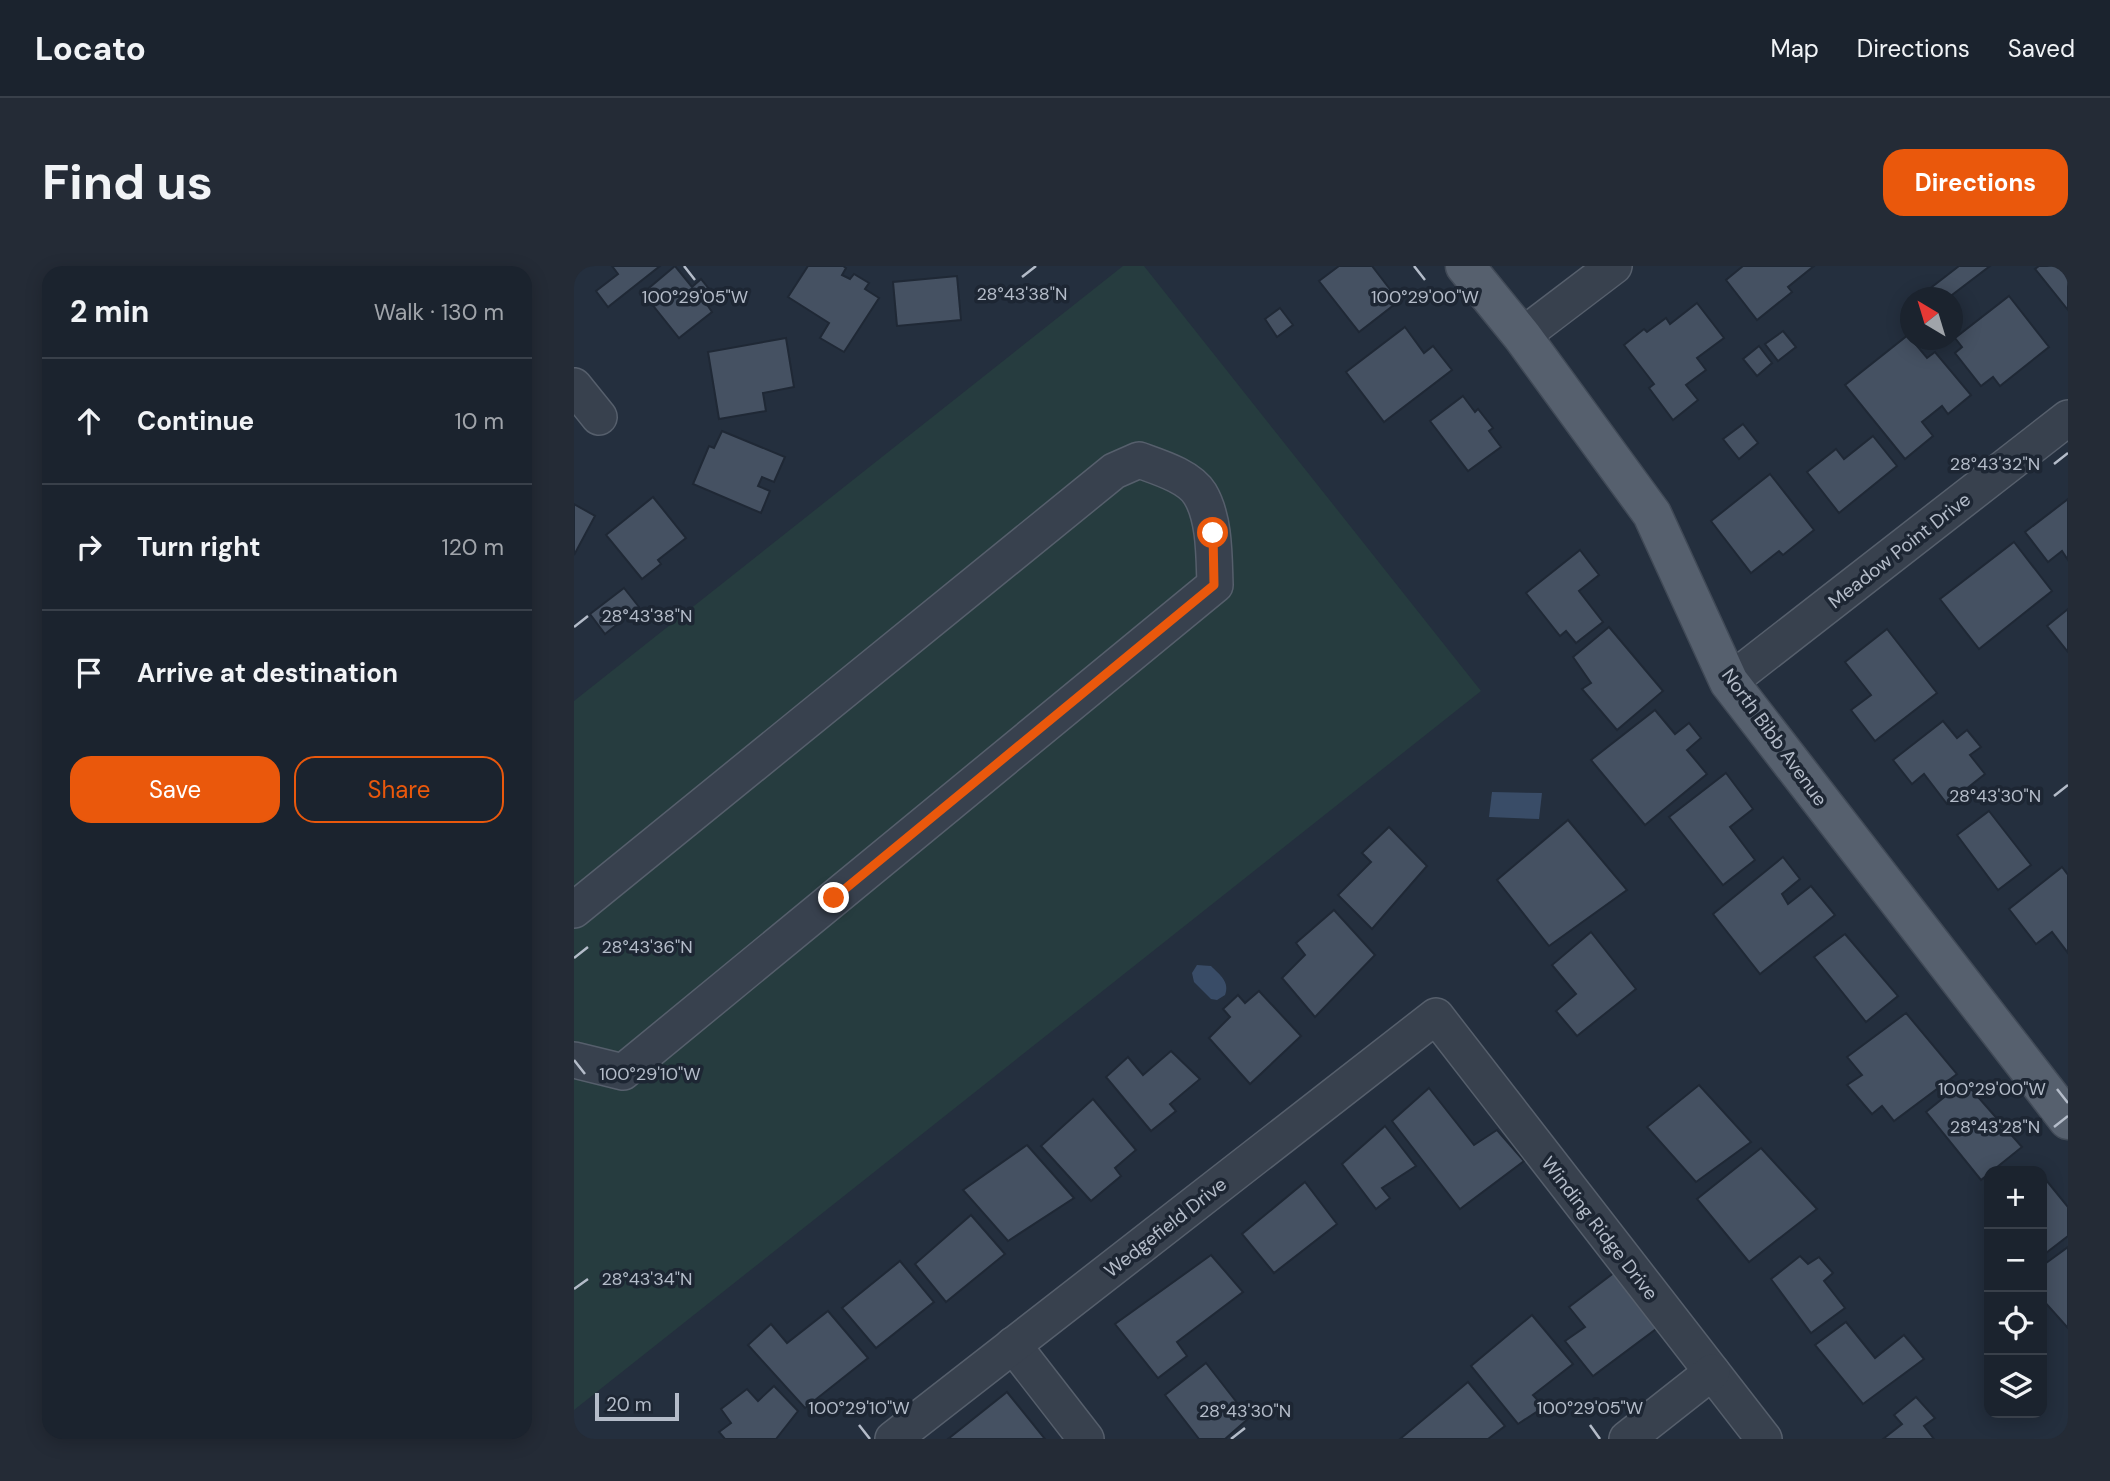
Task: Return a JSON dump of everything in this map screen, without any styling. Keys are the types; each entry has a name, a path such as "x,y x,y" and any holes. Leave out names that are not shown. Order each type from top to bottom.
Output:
{"main road":[{"name":"North Bibb Avenue","path":"1465,266 1522,336 1652,514 1729,682 2068,1120"}],"street":[{"path":"1522,336 1614,266"},
{"path":"574,386 599,417"},
{"name":"Meadow Point Drive","path":"1729,682 2068,418"},
{"path":"574,910 1114,471 1139,460 1173,472 1199,493 1213,533 1214,585 623,1072 574,1060"},
{"name":"Wedgefield Drive","path":"893,1439 1436,1016"},
{"name":"Winding Ridge Drive","path":"1436,1016 1764,1439"},
{"path":"1013,1345 1086,1439"},
{"path":"1627,1439 1712,1372"}],"green space":[{"path":"1123,266 1144,266 1481,691 574,1410 574,701"}],"water":[{"path":"1492,792 1542,793 1539,819 1489,817"},
{"path":"1197,965 1211,966 1221,976 1226,986 1225,995 1217,1000 1211,999 1194,982 1192,973"}],"building":[{"path":"612,266 660,266 608,307 596,291 618,274"},
{"path":"675,266 692,287 701,279 717,299 708,306 712,312 679,338 643,293"},
{"path":"808,266 843,266 846,268 842,275 850,279 854,274 869,283 865,289 879,298 844,352 820,338 829,323 788,297"},
{"path":"1339,266 1372,266 1399,301 1359,332 1319,281"},
{"path":"1743,266 1814,266 1788,287 1792,292 1757,320 1726,280"},
{"path":"1959,266 1990,266 1962,287 1932,287"},
{"path":"2039,266 2068,266 2068,310 2035,269"},
{"path":"957,276 961,320 897,326 893,282"},
{"path":"2009,296 2049,347 2000,386 1993,377 1981,386 1955,353 1963,350 1963,332"},
{"path":"1697,303 1724,338 1697,358 1706,370 1686,385 1698,400 1673,420 1649,388 1654,384 1624,345 1644,329 1647,332 1666,318 1670,324"},
{"path":"1280,308 1293,325 1277,337 1265,319"},
{"path":"1405,327 1424,353 1433,346 1452,370 1384,422 1346,372"},
{"path":"1783,331 1796,347 1778,361 1765,344"},
{"path":"786,338 794,387 763,393 766,411 719,419 708,352"},
{"path":"1900,341 1900,350 1920,350 1927,358 1935,352 1971,395 1948,414 1942,406 1922,422 1933,436 1905,459 1845,385"},
{"path":"1759,346 1772,363 1757,376 1743,359"},
{"path":"1463,396 1475,412 1478,409 1493,428 1489,431 1501,447 1468,471 1430,421"},
{"path":"1743,424 1758,443 1739,459 1723,439"},
{"path":"722,431 785,457 774,482 762,477 758,486 770,491 761,513 693,484 709,446 714,448"},
{"path":"1873,436 1897,466 1839,513 1807,472 1836,449 1844,459"},
{"path":"1770,474 1814,530 1783,555 1779,551 1751,573 1711,521"},
{"path":"653,497 686,538 658,560 661,564 642,579 606,535"},
{"path":"2068,499 2068,560 2062,551 2048,562 2025,532"},
{"path":"574,504 595,516 574,555"},
{"path":"2014,542 2052,591 1979,649 1940,599"},
{"path":"1580,550 1599,575 1579,591 1603,622 1576,643 1566,631 1560,636 1526,593"},
{"path":"624,588 639,607 605,634 590,614"},
{"path":"2068,609 2068,652 2047,626"},
{"path":"1609,627 1663,691 1617,730 1582,689 1591,683 1573,657"},
{"path":"1887,629 1937,693 1875,741 1851,710 1871,695 1845,662"},
{"path":"1655,710 1675,734 1689,723 1701,738 1687,750 1707,774 1645,825 1591,760"},
{"path":"1943,721 1957,738 1967,730 1981,747 1970,755 1985,774 1947,804 1924,774 1912,784 1893,760"},
{"path":"1726,773 1753,809 1730,827 1755,860 1723,885 1669,817"},
{"path":"1989,811 2031,865 1998,890 1957,835"},
{"path":"1568,820 1627,890 1549,946 1497,880"},
{"path":"1389,827 1427,866 1372,929 1338,895 1371,862 1362,853"},
{"path":"1783,857 1800,879 1782,894 1788,904 1811,886 1835,915 1760,974 1713,914"},
{"path":"2062,867 2068,875 2068,953 2052,932 2036,944 2009,909"},
{"path":"1334,910 1375,955 1315,1017 1282,978 1305,955 1296,943"},
{"path":"1591,932 1636,989 1577,1036 1556,1011 1576,994 1552,965"},
{"path":"1845,934 1898,996 1866,1022 1814,957"},
{"path":"1259,991 1301,1036 1250,1084 1209,1038 1230,1017 1223,1009 1238,995 1245,1003"},
{"path":"1906,1013 1957,1074 1894,1121 1882,1106 1872,1114 1847,1085 1862,1075 1847,1057"},
{"path":"1171,1051 1200,1079 1170,1104 1176,1111 1151,1131 1106,1077 1128,1057 1143,1075"},
{"path":"1964,1081 2022,1147 1998,1166 1984,1166 1984,1178 1981,1180 1926,1112"},
{"path":"1699,1085 1751,1142 1696,1182 1647,1127"},
{"path":"1429,1088 1474,1145 1497,1130 1524,1161 1460,1209 1392,1121"},
{"path":"1093,1099 1136,1150 1115,1168 1121,1176 1091,1201 1041,1146"},
{"path":"1385,1126 1416,1166 1382,1188 1390,1198 1376,1209 1342,1164"},
{"path":"1027,1145 1074,1198 1008,1241 963,1190"},
{"path":"1761,1148 1817,1209 1749,1262 1697,1199"},
{"path":"2047,1181 2068,1207 2068,1236 2047,1252"},
{"path":"1305,1182 1337,1224 1274,1273 1242,1234"},
{"path":"971,1215 1005,1254 946,1302 915,1264"},
{"path":"2068,1247 2068,1328 2047,1305 2047,1262"},
{"path":"1211,1255 1243,1292 1177,1342 1187,1356 1158,1378 1115,1324"},
{"path":"1800,1256 1808,1264 1819,1257 1833,1273 1824,1281 1845,1308 1811,1333 1771,1279"},
{"path":"900,1261 934,1302 876,1348 842,1308"},
{"path":"1615,1272 1660,1326 1593,1376 1565,1341 1585,1327 1569,1307"},
{"path":"828,1311 868,1358 805,1408 748,1345 771,1324 787,1343"},
{"path":"1532,1315 1573,1364 1533,1395 1544,1407 1518,1424 1471,1366"},
{"path":"1846,1322 1875,1358 1904,1335 1924,1359 1863,1404 1815,1345"},
{"path":"1206,1363 1249,1418 1225,1439 1199,1439 1165,1395"},
{"path":"1468,1382 1505,1426 1488,1439 1400,1439"},
{"path":"774,1386 798,1411 776,1439 725,1439 719,1432 731,1423 721,1409 747,1389 758,1401"},
{"path":"1007,1392 1045,1439 948,1439"},
{"path":"1916,1397 1935,1418 1924,1426 1934,1439 1883,1439 1902,1424 1894,1415"}],"route":[{"path":"834,898 1214,585 1213,533"}]}
